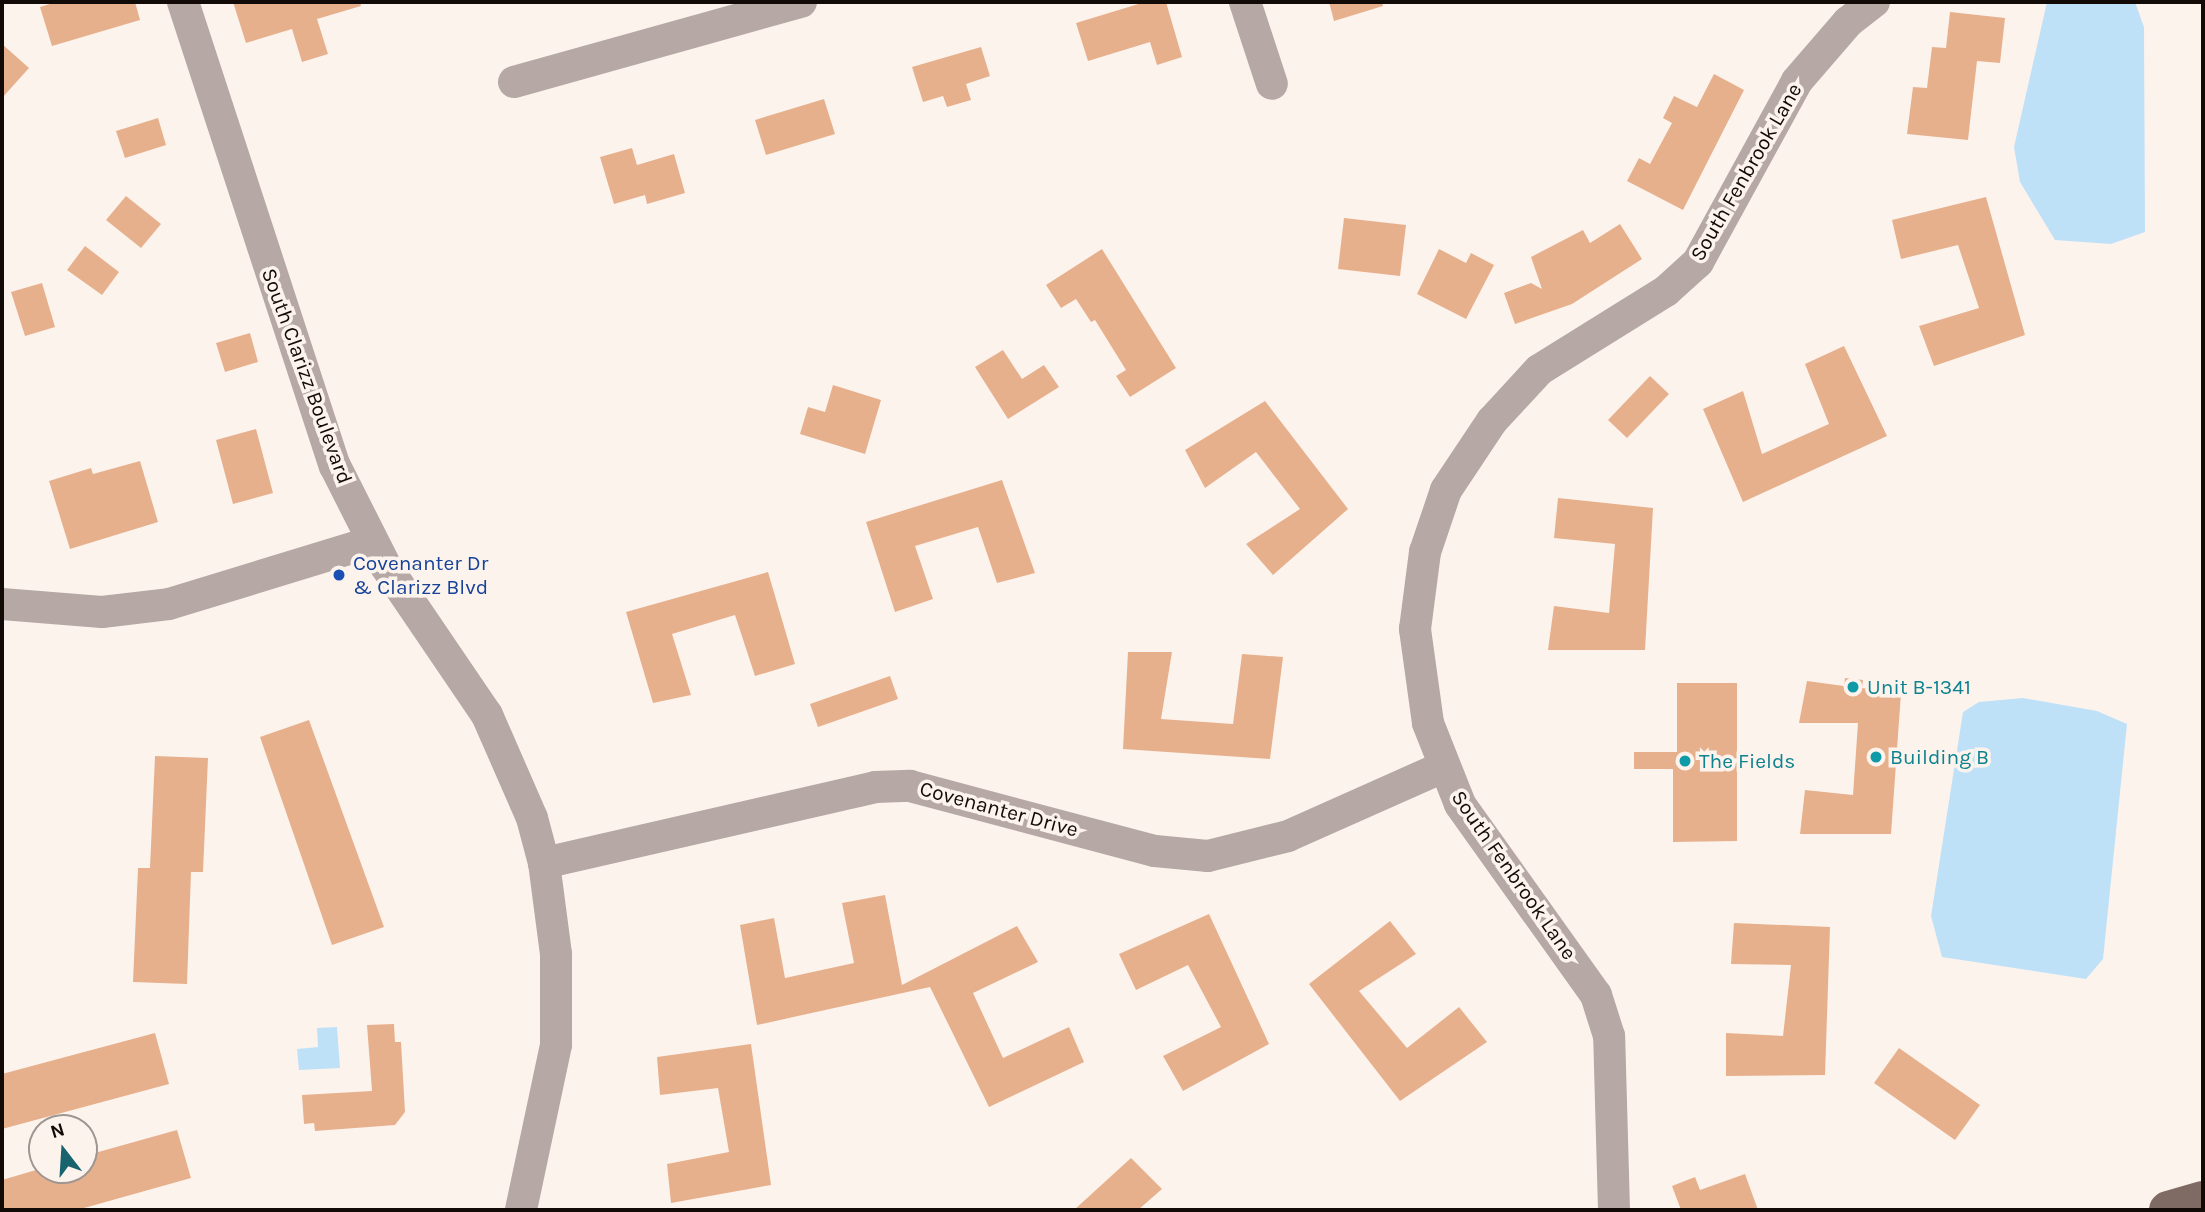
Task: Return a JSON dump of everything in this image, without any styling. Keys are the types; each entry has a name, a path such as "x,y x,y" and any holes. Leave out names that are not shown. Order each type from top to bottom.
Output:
{"main road":[{"path":"2168,1210 2203,1200"}],"street":[{"name":"South Clarizz Boulevard","path":"183,2 304,380 335,466 372,542 487,715 517,776 544,863 556,954 556,1045 521,1210"},
{"path":"514,82 801,2"},
{"path":"1245,2 1272,84"},
{"name":"South Fenbrook Lane","path":"1614,1210 1609,1036 1595,995 1474,825 1443,767 1422,699 1415,629 1425,552 1453,478 1492,421 1539,370 1666,291 1698,262 1797,81 1831,40 1874,2"},
{"path":"2,604 102,612 169,604 372,542"},
{"name":"Covenanter Drive","path":"544,863 875,787 910,786 1155,851 1208,856 1275,840 1443,767"}],"water":[{"path":"2047,2 2135,2 2144,27 2145,232 2111,244 2055,240 2020,182 2014,147"},
{"path":"2023,698 2097,711 2127,724 2103,959 2086,979 1942,957 1931,916 1963,712 1979,702"},
{"path":"337,1027 340,1068 299,1070 297,1049 318,1047 317,1028"}],"building":[{"path":"56,2 135,2 140,20 52,46 40,7"},
{"path":"233,2 360,2 361,6 317,19 328,54 302,62 292,29 246,43"},
{"path":"1145,2 1166,2 1182,57 1157,65 1150,42 1088,61 1076,23"},
{"path":"1329,2 1382,2 1383,6 1334,21"},
{"path":"1950,12 2005,18 2000,63 1977,61 1968,140 1907,134 1913,87 1927,88 1932,47 1946,48"},
{"path":"2,44 29,68 2,98"},
{"path":"981,47 990,76 966,84 971,100 947,107 943,96 923,102 912,67"},
{"path":"1714,74 1744,90 1683,210 1627,181 1639,158 1650,164 1672,123 1663,118 1674,96 1697,107"},
{"path":"824,99 835,134 766,155 755,120"},
{"path":"158,118 166,145 125,158 116,131"},
{"path":"632,148 637,165 674,154 685,193 647,204 645,195 614,204 600,157"},
{"path":"126,196 161,224 141,248 106,220"},
{"path":"1986,197 2025,335 1934,366 1919,326 1979,308 1958,245 1901,259 1892,220"},
{"path":"1344,218 1406,225 1400,276 1338,269"},
{"path":"1620,224 1642,259 1572,304 1515,324 1504,293 1531,283 1542,289 1531,257 1583,230 1590,243"},
{"path":"85,246 119,272 102,295 67,270"},
{"path":"1102,249 1176,368 1130,397 1116,376 1126,370 1095,320 1091,322 1076,299 1061,308 1046,285"},
{"path":"1439,249 1466,263 1471,253 1494,265 1466,319 1417,294"},
{"path":"42,283 55,327 25,336 11,292"},
{"path":"250,333 258,362 225,372 216,343"},
{"path":"1844,346 1887,436 1743,502 1703,409 1743,391 1762,454 1829,424 1805,364"},
{"path":"1003,350 1022,379 1044,365 1059,387 1008,419 975,367"},
{"path":"1650,376 1669,394 1627,438 1608,420"},
{"path":"833,385 881,400 865,454 800,434 808,407 825,412"},
{"path":"1265,401 1348,509 1273,575 1246,544 1300,509 1256,452 1205,488 1185,450"},
{"path":"256,429 273,493 233,504 216,440"},
{"path":"140,461 158,522 70,549 49,481 91,468 93,474"},
{"path":"1002,480 1035,573 997,583 978,527 915,546 933,599 895,612 866,522"},
{"path":"1558,498 1653,508 1645,650 1548,650 1554,606 1609,613 1615,544 1554,538"},
{"path":"768,572 795,664 755,676 735,615 672,634 691,695 653,703 626,612"},
{"path":"1128,652 1172,652 1161,719 1233,724 1242,654 1283,657 1270,759 1123,749"},
{"path":"890,676 898,699 818,727 810,704"},
{"name":"Building B","path":"1845,678 1863,680 1862,688 1901,693 1891,834 1800,834 1805,790 1853,795 1858,723 1799,723 1807,681 1844,686"},
{"name":"The Fields","path":"1677,683 1737,683 1737,841 1673,842 1673,769 1634,769 1634,752 1677,752"},
{"path":"309,720 384,927 332,945 260,737"},
{"path":"155,756 208,758 203,872 191,872 187,984 133,982 138,868 150,868"},
{"path":"885,895 902,985 1017,926 1038,962 973,993 1003,1058 1069,1027 1084,1062 989,1107 930,987 757,1025 740,925 774,918 785,978 854,963 842,903"},
{"path":"1209,914 1269,1044 1183,1091 1163,1056 1221,1027 1188,965 1136,990 1119,954"},
{"path":"1390,921 1416,954 1359,991 1407,1048 1459,1007 1487,1042 1400,1101 1309,984"},
{"path":"1734,923 1830,927 1825,1075 1726,1076 1726,1033 1783,1036 1791,965 1731,964"},
{"path":"394,1024 395,1042 401,1042 405,1112 395,1125 315,1131 314,1123 304,1124 302,1095 372,1091 367,1025"},
{"path":"155,1033 169,1084 58,1114 28,1114 28,1122 2,1129 2,1074"},
{"path":"751,1044 771,1185 671,1203 667,1164 729,1152 718,1088 660,1095 657,1057"},
{"path":"1899,1048 1980,1105 1955,1140 1874,1083"},
{"path":"177,1130 191,1178 77,1210 2,1210 2,1180 28,1172 28,1184 98,1184 98,1152"},
{"path":"1131,1158 1162,1189 1138,1210 1074,1210"},
{"path":"1745,1174 1758,1210 1681,1210 1672,1186 1695,1177 1700,1190"}],"place":[{"name":"Covenanter Dr & Clarizz Blvd","path":"339,575"},
{"name":"Unit B-1341","path":"1853,687"},
{"name":"Building B","path":"1876,757"},
{"name":"The Fields","path":"1685,761"}]}
